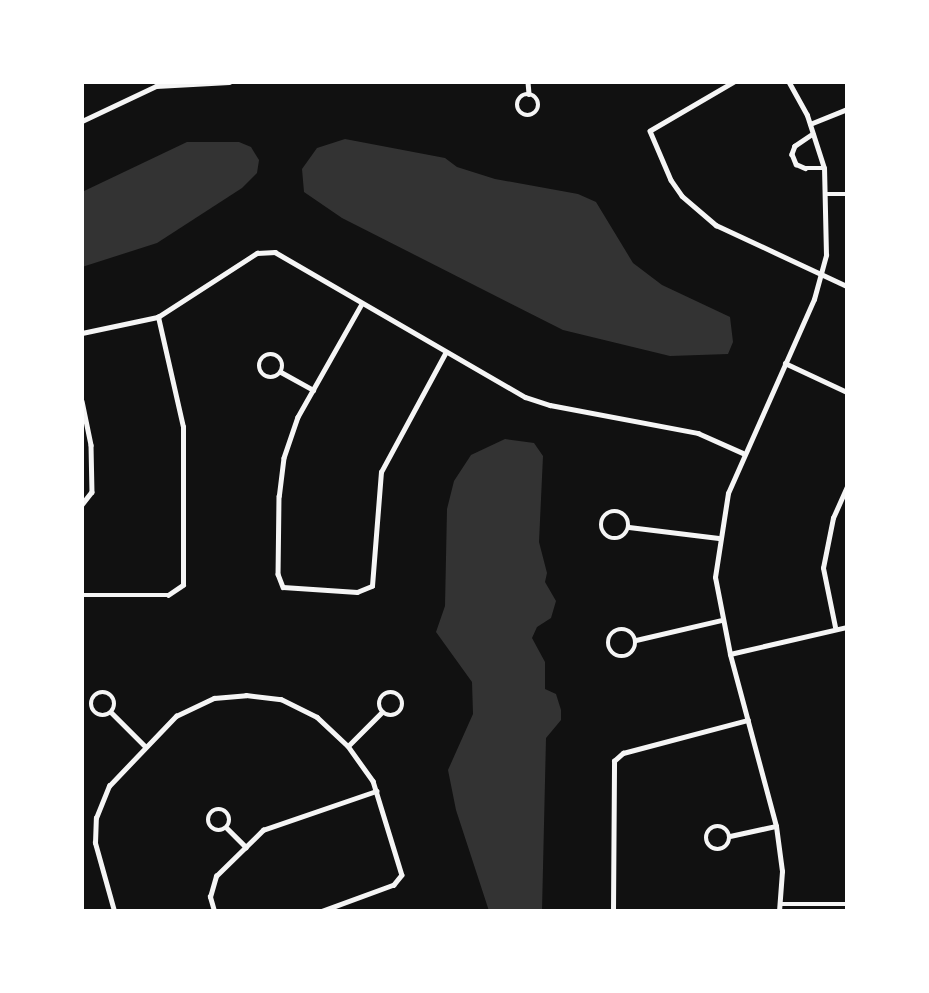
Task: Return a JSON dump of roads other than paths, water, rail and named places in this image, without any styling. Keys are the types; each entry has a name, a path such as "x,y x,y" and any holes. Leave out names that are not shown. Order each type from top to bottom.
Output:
{"street":[{"path":"82,121 156,86 229,82"},
{"path":"528,82 528,94"},
{"path":"734,82 654,125 650,138 671,180 699,212 847,286"},
{"path":"789,82 810,124 824,168 829,235 821,275 785,363 743,453 718,538 715,577 730,654 776,825 782,871 779,907 847,904"},
{"path":"528,94 537,100 538,107 524,116 517,102 528,94"},
{"path":"810,124 847,110"},
{"path":"813,134 795,146 792,154 796,164 805,168 824,168"},
{"path":"827,194 847,194"},
{"path":"82,333 158,317 257,253 268,251 537,401 698,433 743,453"},
{"path":"362,304 290,436 279,480 279,580 294,591 357,592 367,590 375,579 375,506 381,472 446,352"},
{"path":"82,595 168,595 183,585 183,427 158,317"},
{"path":"276,356 282,361 281,372 276,377 264,376 262,359 276,356"},
{"path":"785,363 847,392"},
{"path":"281,372 313,390"},
{"path":"82,401 92,445 92,492 82,505"},
{"path":"835,627 823,568 847,487"},
{"path":"617,511 626,517 629,527 624,537 613,540 603,534 600,523 606,514 617,511"},
{"path":"629,527 718,538"},
{"path":"636,640 632,632 620,629 610,637 608,645 614,654 627,656 636,640 722,620"},
{"path":"730,654 835,627 847,627"},
{"path":"107,693 113,698 111,712 100,716 94,712 91,701 96,695 107,693"},
{"path":"114,911 97,858 96,818 110,786 176,716 199,704 246,695 266,696 301,707 348,746 376,791 401,867 400,881 323,911"},
{"path":"348,746 383,712 383,695 399,696 400,711 394,715 383,712"},
{"path":"111,712 145,746"},
{"path":"613,911 614,761 623,753 748,720"},
{"path":"214,911 210,897 216,876 271,826 376,791"},
{"path":"215,809 226,811 230,817 227,828 216,831 210,827 209,813 215,809"},
{"path":"730,836 776,825"},
{"path":"715,826 726,829 730,836 726,847 719,850 706,841 707,833 715,826"},
{"path":"227,828 246,847"}]}
